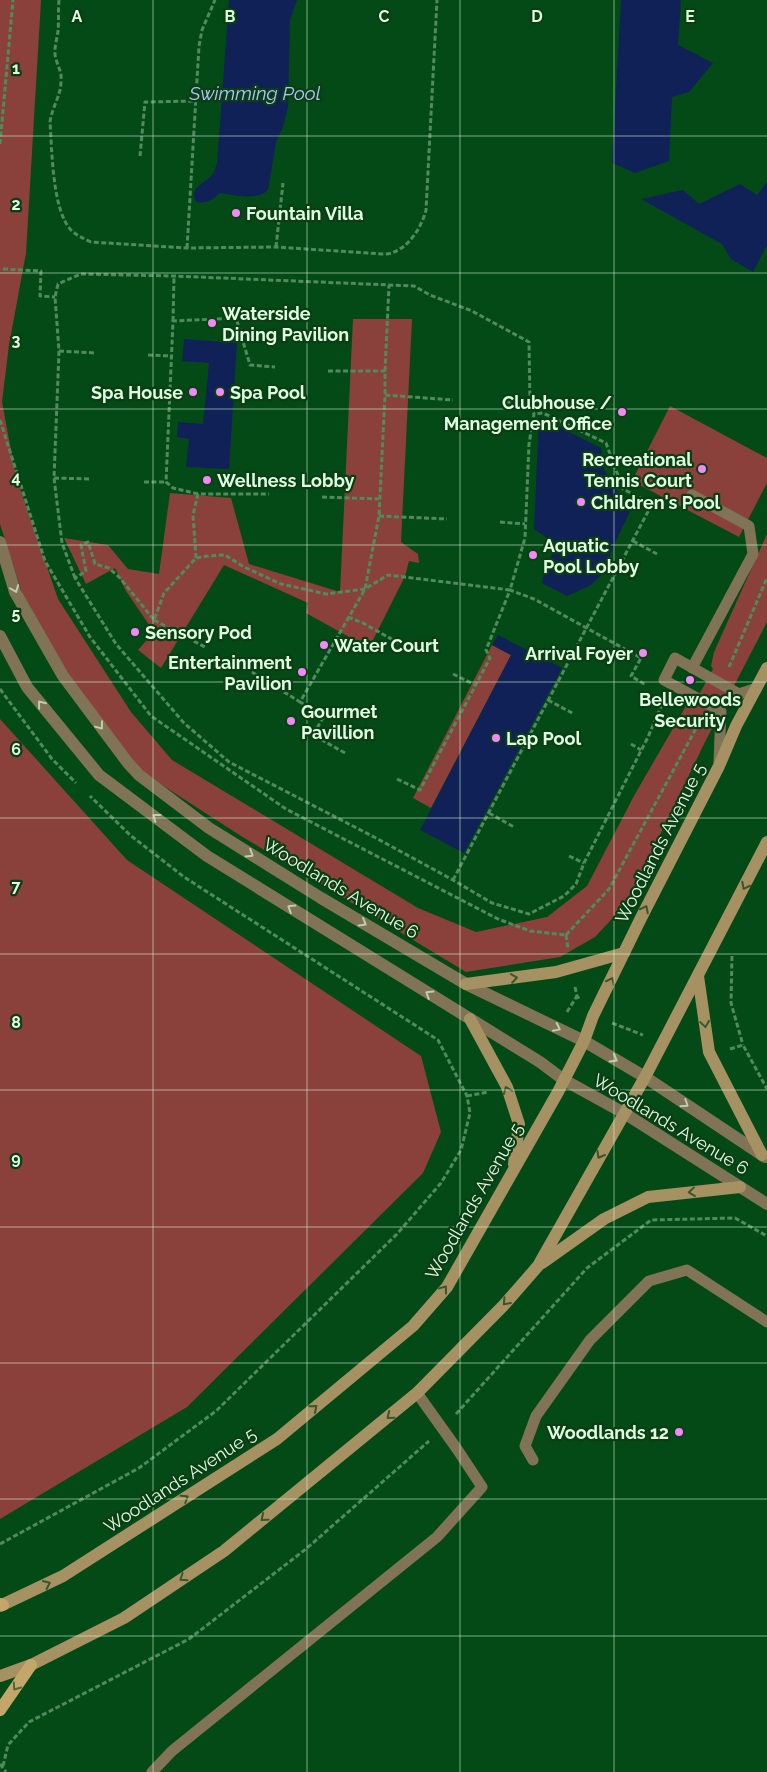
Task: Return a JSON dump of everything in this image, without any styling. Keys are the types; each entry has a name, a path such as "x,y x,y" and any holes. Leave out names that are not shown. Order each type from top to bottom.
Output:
{"main road":[{"name":"Woodlands Avenue 5","path":"1,1605 63,1576 277,1439 413,1326 447,1287 564,1080 641,918 719,766 736,726 767,668"},
{"path":"0,1676 31,1665 124,1618 224,1551 417,1393 503,1306 538,1266 645,1077 767,842"},
{"path":"466,984 556,972 624,953"},
{"path":"698,976 709,1052 764,1157"},
{"path":"470,1019 507,1087 519,1124 513,1171"},
{"path":"538,1266 604,1219 648,1198 740,1187"},
{"path":"0,1710 31,1665"}],"street":[{"name":"Woodlands Avenue 6","path":"0,542 15,592 63,676 139,775 209,828 313,893 466,984 584,1041 645,1077 764,1157"},
{"name":"Woodlands Avenue 6","path":"0,636 27,687 99,775 207,856 540,1062 564,1080 624,1113 767,1204"}],"lane":[{"path":"692,495 750,526 753,554 692,668"},
{"path":"719,766 721,711 664,680 675,658 739,694 757,688"},
{"path":"533,1460 525,1446 536,1416 590,1340 649,1281 687,1270 767,1322"},
{"path":"152,1772 172,1750 437,1537 482,1487 417,1393"}],"path":[{"path":"0,144 13,0"},
{"path":"59,0 58,32 55,48 56,59 62,73 62,83 60,94 51,112 50,122 55,191 64,219 69,228 78,236 91,242 187,248 276,247 382,254 394,253 404,246 414,234 426,210 437,0"},
{"path":"187,248 199,46 202,30 215,0"},
{"path":"140,156 145,102 196,101"},
{"path":"276,247 283,183"},
{"path":"3,269 41,271 40,296 55,297"},
{"path":"397,779 420,790 490,658 486,650 510,590 525,538 529,444 534,414 530,403 529,342 472,311 430,295 414,286 81,274 58,284 55,297 59,351 54,478 62,544 75,578 116,644 184,723 229,762 453,880 492,903 529,914 564,896 576,884 584,863 663,703 662,698"},
{"path":"166,482 174,276"},
{"path":"300,702 365,589 379,516 378,499 385,395 389,285"},
{"path":"173,321 236,318 250,365 275,367"},
{"path":"59,351 96,353"},
{"path":"148,355 171,356"},
{"path":"328,371 385,371"},
{"path":"385,395 453,400"},
{"path":"506,402 530,403"},
{"path":"453,880 652,504 624,489 606,443 543,413 534,414"},
{"path":"0,420 45,561 90,637 151,716 294,814 498,920 530,931 566,935 609,890 709,704"},
{"path":"54,478 91,479"},
{"path":"144,482 166,482 172,488 198,494 269,494"},
{"path":"196,558 193,515 198,494"},
{"path":"322,497 378,499"},
{"path":"379,516 447,519"},
{"path":"500,522 525,524"},
{"path":"633,540 657,554"},
{"path":"75,578 86,571 81,544 88,542 95,564 109,568 120,578 154,620 205,647"},
{"path":"154,620 164,593 196,558 208,556 225,555 244,567 281,584 326,594 365,589 388,575 510,590 534,599 641,658 631,676 653,689"},
{"path":"720,684 767,578"},
{"path":"348,617 363,623 402,645"},
{"path":"252,672 324,716 313,735 346,752"},
{"path":"453,674 475,685"},
{"path":"548,700 574,714"},
{"path":"631,744 641,750"},
{"path":"489,812 514,827"},
{"path":"569,856 584,863"},
{"path":"732,954 731,1003 743,1045 767,1089"},
{"path":"577,996 593,1016 663,1042"},
{"path":"727,1050 743,1045"},
{"path":"0,1544 139,1468 216,1411 397,1234 441,1183 461,1150 470,1113 466,1096"},
{"path":"6,1772 2,1765 8,1745 29,1722 189,1639 306,1548 443,1428 587,1268 651,1220 735,1218 767,1236"}],"shaded area":[{"path":"0,0 41,0 26,253 9,345 2,402 16,477 58,599 131,712 172,760 418,908 476,932 547,917 587,886 635,794 690,699 695,702 713,669 711,666 714,652 767,534 767,622 623,907 595,937 560,957 466,972 241,836 128,763 68,675 22,593 0,524"},
{"path":"353,319 412,319 401,542 418,554 419,563 409,561 405,576 369,648 306,613 308,603 224,565 161,668 138,650 154,632 126,591 115,568 86,584 64,538 108,545 128,569 159,574 170,493 231,498 249,564 340,592"},
{"name":"Recreational Tennis Court","path":"670,406 767,458 767,483 739,537 632,481"},
{"path":"492,645 511,655 431,808 413,798"},
{"path":"0,719 127,860 421,1056 441,1132 423,1173 187,1407 0,1519"}],"water":[{"name":"Swimming Pool","path":"229,0 297,0 290,20 288,107 283,127 276,142 268,190 252,196 220,193 209,201 196,202 194,197 195,190 212,175 217,164"},
{"path":"621,0 681,0 678,45 713,63 689,92 672,97 669,161 635,173 612,163"},
{"path":"767,182 767,245 753,272 731,259 722,244 641,199 683,190 699,204 740,184 757,195"},
{"name":"Spa Pool","path":"184,339 237,343 229,469 186,467 189,439 177,437 178,422 203,424 209,363 182,361"},
{"name":"Children's Pool","path":"539,417 601,448 604,469 615,489 632,507 613,547 604,572 591,585 567,596 542,583 545,568 557,545 534,529"},
{"name":"Lap Pool","path":"498,635 562,668 464,853 420,830 511,655 492,645"}],"place":[{"name":"Fountain Villa","path":"236,213"},
{"name":"Waterside Dining Pavilion","path":"212,323"},
{"name":"Spa House","path":"193,392"},
{"name":"Spa Pool","path":"220,392"},
{"name":"Clubhouse / Management Office","path":"622,412"},
{"name":"Recreational Tennis Court","path":"702,469"},
{"name":"Wellness Lobby","path":"207,480"},
{"name":"Children's Pool","path":"581,502"},
{"name":"Aquatic Pool Lobby","path":"533,555"},
{"name":"Sensory Pod","path":"135,632"},
{"name":"Water Court","path":"324,645"},
{"name":"Arrival Foyer","path":"643,653"},
{"name":"Entertainment Pavilion","path":"302,672"},
{"name":"Bellewoods Security","path":"690,680"},
{"name":"Gourmet Pavillion","path":"291,721"},
{"name":"Lap Pool","path":"496,738"},
{"name":"Woodlands 12","path":"679,1432"}]}
